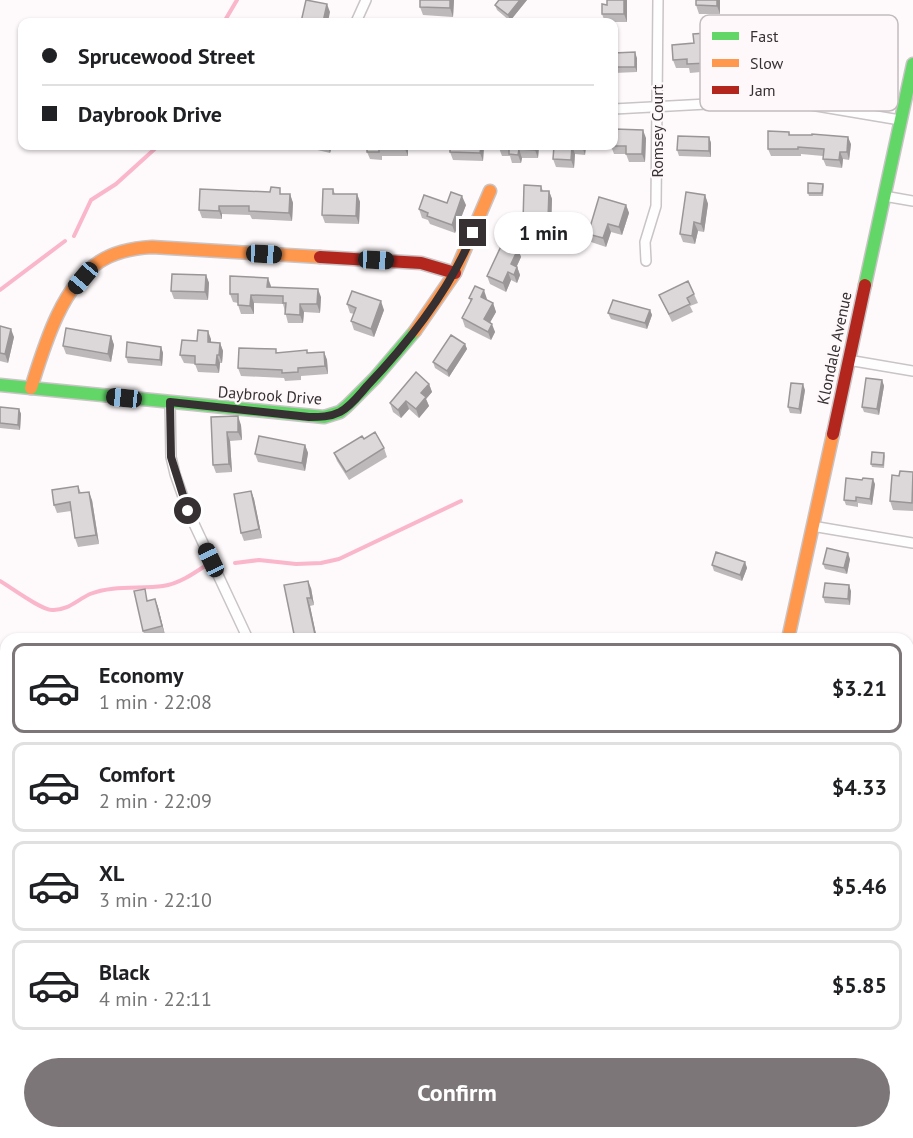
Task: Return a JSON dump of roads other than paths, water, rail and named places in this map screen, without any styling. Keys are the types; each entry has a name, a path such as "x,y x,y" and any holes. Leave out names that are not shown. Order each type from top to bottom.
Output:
{"street":[{"path":"358,18 366,0"},
{"name":"Romsey Court","path":"646,261 645,242 657,206 658,0"},
{"name":"Klondale Avenue","path":"789,633 913,64"},
{"path":"618,109 700,106"},
{"path":"846,111 900,120"},
{"name":"Daybrook Drive","path":"0,385 309,417 324,417 340,412 375,378 419,326 455,273 490,191"},
{"path":"884,196 913,201"},
{"path":"31,388 39,361 63,307 74,289 91,268 119,252 152,247 421,263 455,273"},
{"path":"848,360 913,371"},
{"path":"170,402 171,457 175,474 188,511 245,633"},
{"path":"812,526 913,543"}],"waterway":[{"path":"226,18 237,0"},
{"path":"74,236 91,200 116,184 154,150"},
{"path":"0,290 65,241"},
{"path":"235,563 259,560 296,564 321,563 339,559 461,501"},
{"path":"0,581 41,606 57,610 99,591 169,585 205,566"}]}
